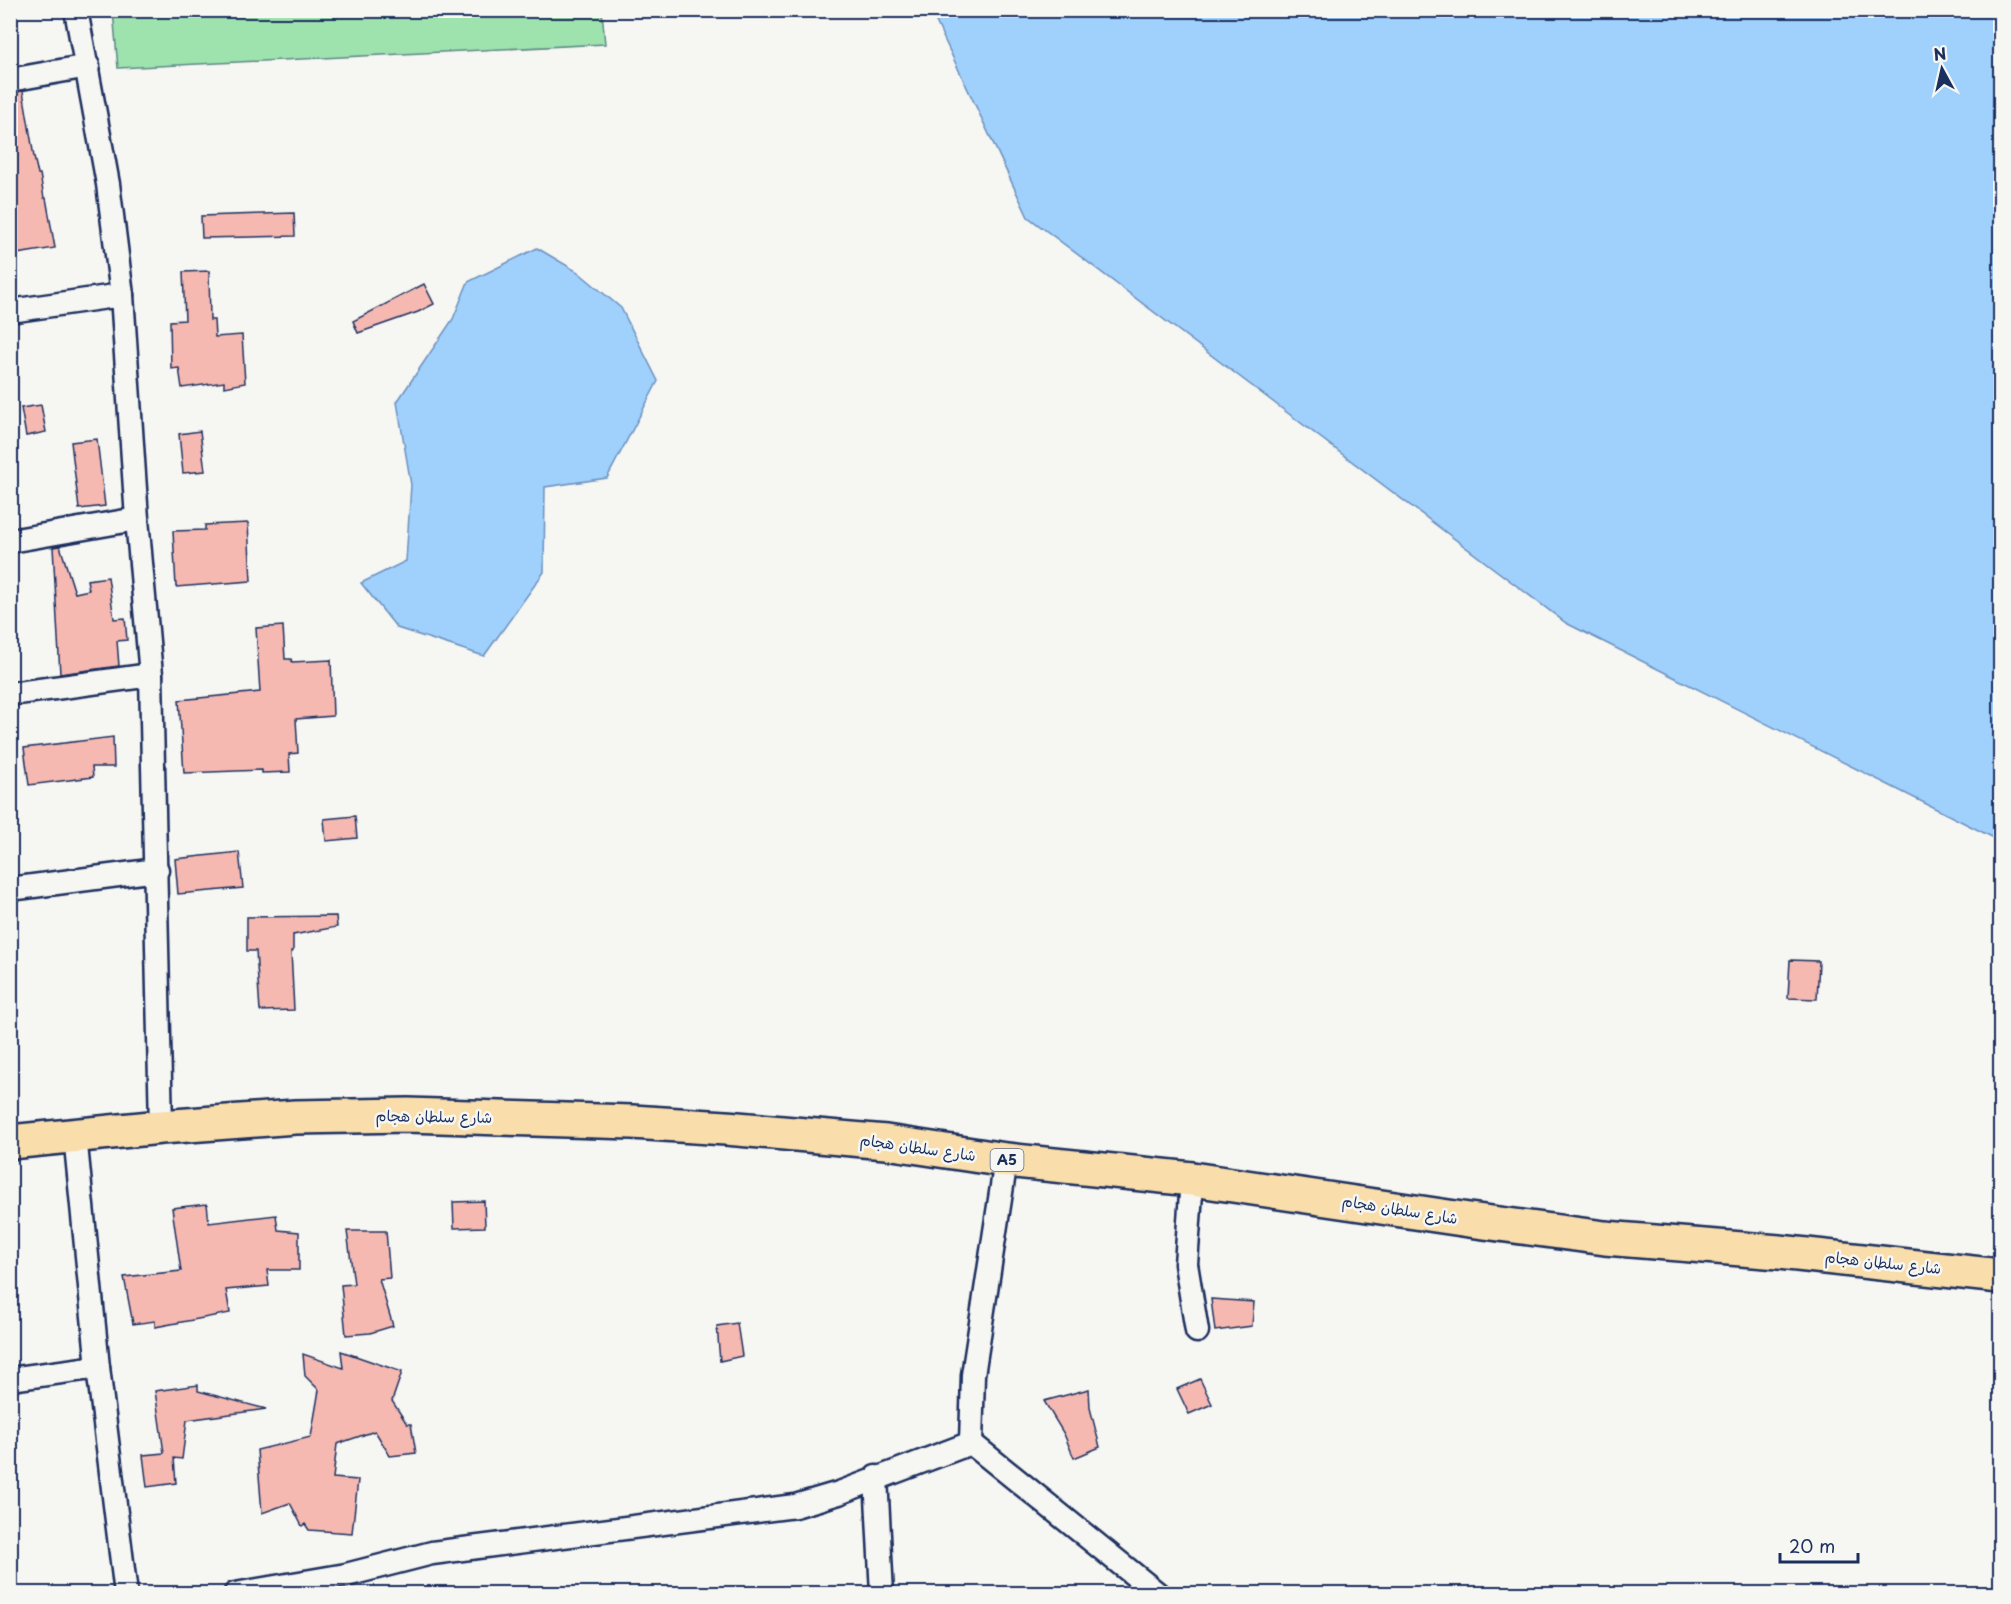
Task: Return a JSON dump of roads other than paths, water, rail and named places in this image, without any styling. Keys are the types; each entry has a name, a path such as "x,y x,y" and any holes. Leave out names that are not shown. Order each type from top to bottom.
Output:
{"highway":[{"name":"شارع سلطان هجام","path":"10,1142 295,1117 408,1115 632,1122 886,1142 1006,1160 1192,1179 1605,1238 1779,1252 2001,1276"}],"street":[{"path":"76,10 108,184 123,295 137,519 151,675 161,1127"},
{"path":"10,80 88,66"},
{"path":"10,311 123,295"},
{"path":"10,541 137,519"},
{"path":"10,694 151,675"},
{"path":"10,890 157,870"},
{"path":"75,1135 98,1367 126,1593"},
{"path":"971,1443 973,1375 1006,1160"},
{"path":"1192,1179 1186,1264 1197,1331"},
{"path":"10,1379 98,1367"},
{"path":"236,1593 349,1584 432,1553 795,1506 839,1493 876,1477 971,1443"},
{"path":"971,1443 1158,1593"},
{"path":"876,1477 882,1593"}],"water":[{"path":"931,11 2000,11 2000,841 1566,623 1028,217"},
{"path":"537,248 578,272 621,308 658,381 607,478 545,487 544,572 484,656 397,628 361,583 406,561 411,485 397,402 453,319 468,282"}]}
